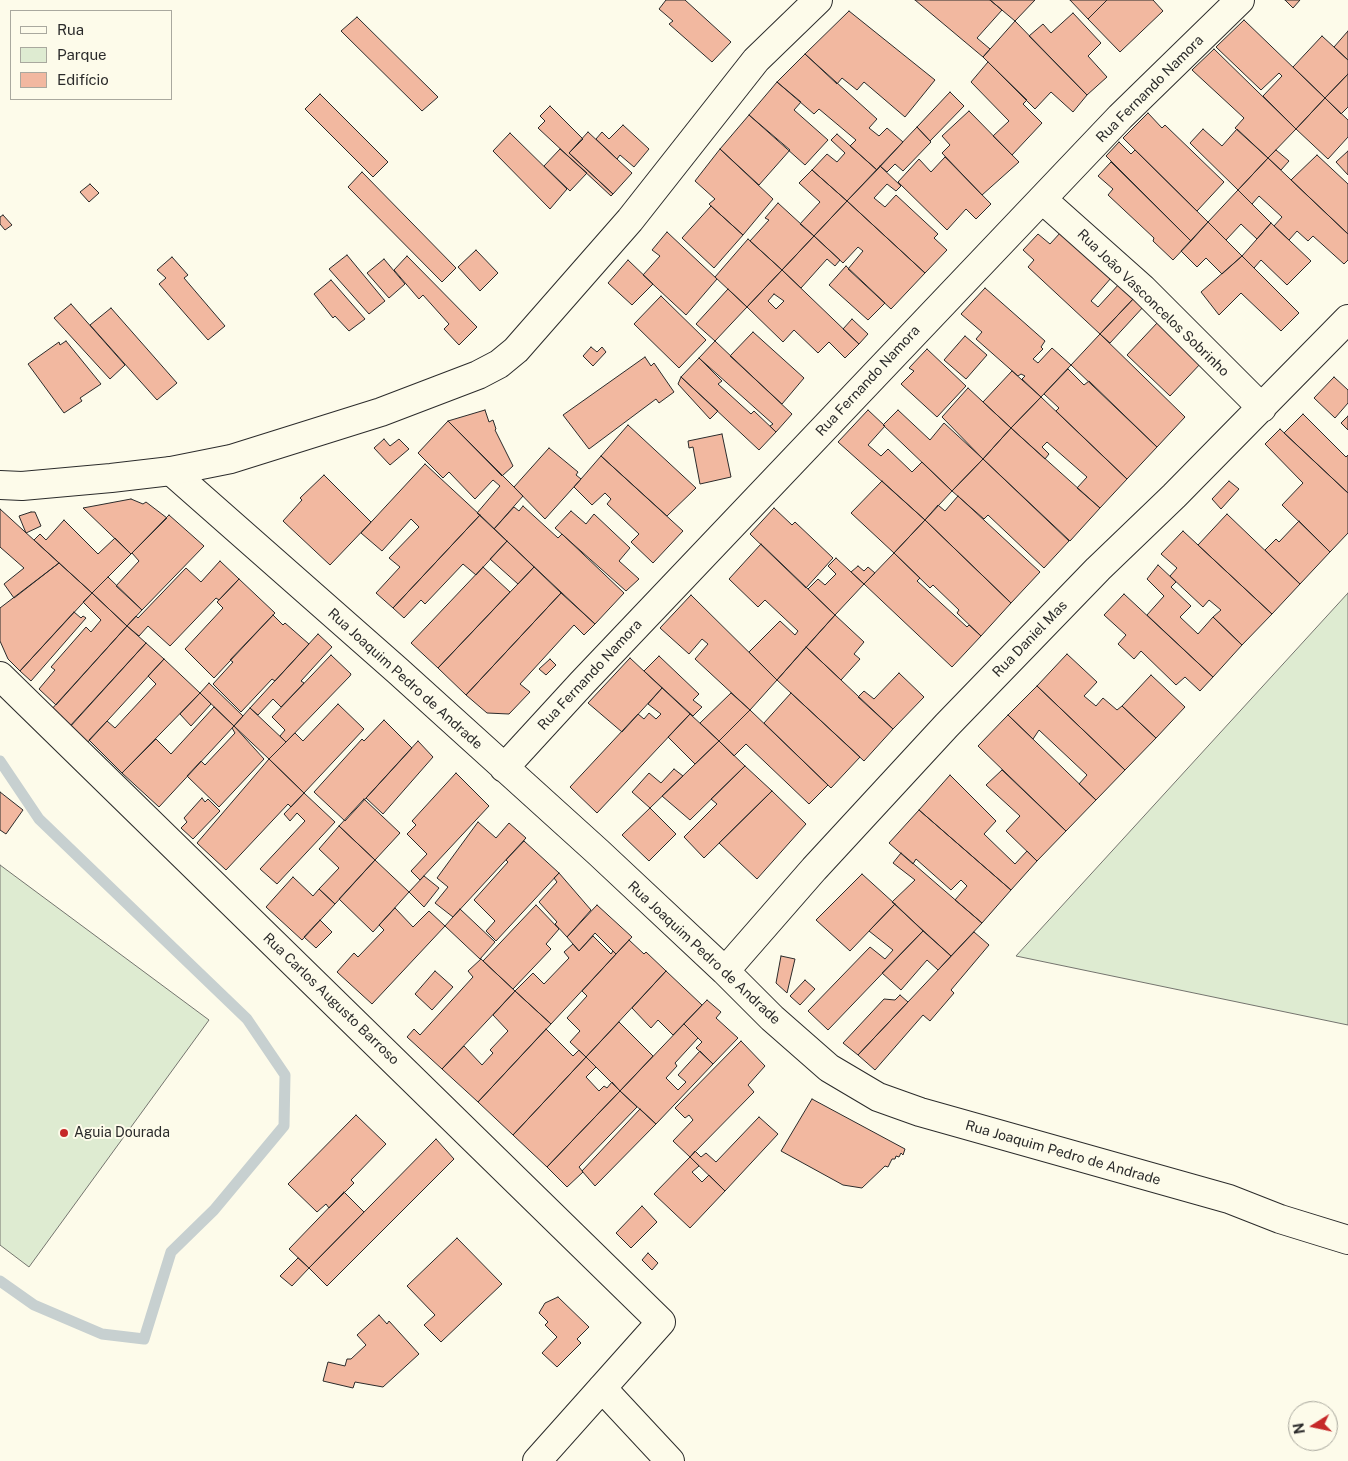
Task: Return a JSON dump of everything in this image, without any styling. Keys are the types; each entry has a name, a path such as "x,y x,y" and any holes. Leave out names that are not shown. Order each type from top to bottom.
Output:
{"street":[{"path":"0,484 22,486 71,483 171,471 231,459 381,412 478,375 499,364 516,350 630,220 756,60 818,0"},
{"name":"Rua Fernando Namora","path":"504,768 915,331 1043,200 1120,117 1240,0"},
{"name":"Rua João Vasconcelos Sobrinho","path":"1043,200 1143,289 1262,408"},
{"name":"Rua Daniel Mas","path":"725,971 814,869 947,725 1098,569 1262,408 1348,318"},
{"name":"Rua Joaquim Pedro de Andrade","path":"171,471 398,671 725,971 772,1018 829,1068 878,1097 929,1115 1229,1200 1280,1219 1348,1240"},
{"name":"Rua Carlos Augusto Barroso","path":"0,676 661,1322 602,1388"},
{"path":"538,1461 602,1388 670,1461"}],"green space":[{"path":"1348,593 1348,1025 1016,956"},
{"name":"Aguia Dourada","path":"0,865 209,1020 29,1267 0,1245"}],"building":[{"path":"666,0 685,0 731,42 712,62 669,24 673,21 659,9"},
{"path":"915,0 990,0 1002,10 977,38 990,49 983,57"},
{"path":"990,0 1035,0 1015,21"},
{"path":"1070,0 1107,0 1088,19"},
{"path":"1107,0 1153,0 1163,11 1120,52 1088,19"},
{"path":"1285,0 1300,0 1293,8"},
{"path":"849,11 935,80 905,117 864,82 857,90 842,78 837,84 805,54"},
{"path":"1073,13 1101,43 1088,56 1107,77 1087,95 1029,36 1043,24 1051,33"},
{"path":"357,17 438,97 422,111 341,31"},
{"path":"1244,20 1325,98 1296,129 1263,96 1282,76 1279,73 1261,90 1216,47"},
{"path":"1015,21 1087,95 1073,112 1051,92 1035,109 983,57"},
{"path":"1348,31 1348,60 1334,47"},
{"path":"1322,36 1348,60 1348,74 1325,98 1293,67"},
{"path":"1214,49 1296,129 1268,158 1235,128 1244,118 1192,70"},
{"path":"805,54 877,119 869,128 879,136 887,128 903,142 877,170 850,146 856,140 819,109 814,114 777,82"},
{"path":"988,62 1027,100 1023,104 1042,123 1012,155 993,136 1009,121 971,82"},
{"path":"1348,74 1348,107 1341,114 1325,98"},
{"path":"777,82 801,102 794,110 828,140 805,165 749,115"},
{"path":"950,92 964,106 930,141 917,127"},
{"path":"320,94 388,162 373,177 305,109"},
{"path":"1325,98 1348,120 1348,137 1328,159 1296,129"},
{"path":"550,106 583,139 569,153 613,194 611,196 538,128 545,121 540,116"},
{"path":"969,111 1019,162 982,195 942,153 950,145 942,136"},
{"path":"1148,113 1162,128 1165,125 1224,182 1197,211 1123,138"},
{"path":"749,115 790,150 759,185 720,149"},
{"path":"623,125 649,149 634,167 620,155 617,159 596,139 602,132 609,139"},
{"path":"917,127 931,142 903,171 895,164 887,172 880,166"},
{"path":"1203,129 1222,146 1237,129 1268,158 1238,190 1190,143"},
{"path":"588,132 632,173 613,194 569,153"},
{"path":"510,133 567,189 550,209 493,151"},
{"path":"837,134 877,170 847,201 812,170 827,154 837,162 845,153 831,140"},
{"path":"1119,142 1131,154 1135,150 1208,222 1191,241 1106,156"},
{"path":"560,149 587,173 570,191 544,166"},
{"path":"720,149 773,199 743,235 709,204 715,199 695,181"},
{"path":"1276,150 1289,161 1281,170 1268,158"},
{"path":"1348,151 1348,175 1336,162"},
{"path":"1317,155 1348,184 1348,234 1291,180"},
{"path":"945,157 991,204 976,219 966,209 947,230 898,182 919,159 931,172"},
{"path":"1268,158 1348,234 1348,260 1344,264 1313,236 1308,241 1297,231 1289,240 1274,226 1282,217 1259,196 1252,204 1238,190"},
{"path":"1111,162 1191,241 1173,260 1153,241 1154,238 1108,195 1113,189 1098,176"},
{"path":"880,166 901,186 896,191 887,184 874,198 885,207 896,195 938,234 934,238 947,250 925,273 847,201"},
{"path":"812,170 847,201 814,236 800,224 820,202 799,183"},
{"path":"362,172 456,268 442,282 348,187"},
{"path":"90,184 99,193 89,202 80,192"},
{"path":"1238,190 1271,223 1257,239 1241,224 1226,240 1208,222"},
{"path":"847,201 925,273 891,309 848,269 863,251 858,247 843,263 814,236"},
{"path":"778,203 814,236 782,270 750,241 769,220 765,218"},
{"path":"711,206 743,235 714,268 682,238"},
{"path":"3,215 12,225 5,230 0,224 0,217"},
{"path":"1208,222 1242,256 1222,274 1206,258 1197,267 1181,251"},
{"path":"1271,223 1311,261 1287,285 1261,260 1254,268 1242,256"},
{"path":"667,232 717,279 686,315 643,275 660,256 652,250"},
{"path":"1061,232 1111,278 1091,301 1098,307 1120,283 1135,297 1100,334 1028,267 1034,260 1023,250 1038,234 1050,244"},
{"path":"814,236 840,260 835,266 827,259 801,288 782,270"},
{"path":"748,239 782,270 747,307 715,277"},
{"path":"476,250 498,273 480,291 458,267"},
{"path":"347,255 385,301 369,314 329,269"},
{"path":"407,256 477,327 459,345 444,329 449,324 423,295 419,299 394,270"},
{"path":"1242,256 1299,313 1281,331 1241,293 1219,315 1201,292"},
{"path":"172,257 188,275 184,278 225,326 208,340 159,284 166,278 157,270"},
{"path":"384,259 405,284 389,298 367,273"},
{"path":"628,260 653,284 632,305 608,283"},
{"path":"846,266 885,303 868,320 829,285"},
{"path":"782,270 859,344 845,358 829,342 818,353 794,330 783,342 747,307","holes":["774,294 784,301 776,309 768,301"]},
{"path":"331,280 365,319 349,331 335,316 333,318 314,294"},
{"path":"985,288 1045,341 1041,347 1043,349 1033,359 1038,363 1052,348 1071,365 1041,397 1022,379 1025,376 1021,374 1018,376 976,339 982,332 961,314"},
{"path":"728,289 747,307 715,341 696,324"},
{"path":"661,296 706,340 679,368 634,324"},
{"path":"1135,297 1145,305 1110,343 1100,334"},
{"path":"71,304 125,365 110,379 54,318"},
{"path":"111,308 177,383 157,400 90,325"},
{"path":"852,319 868,334 859,344 843,329"},
{"path":"1158,322 1202,362 1170,396 1127,355"},
{"path":"753,332 804,378 782,404 730,356"},
{"path":"1100,334 1185,417 1157,447 1071,365"},
{"path":"965,336 987,355 966,379 944,360"},
{"path":"66,341 101,384 80,398 82,401 64,413 28,364 59,342 60,345"},
{"path":"715,341 792,414 776,432 770,426 773,424 699,358"},
{"path":"591,347 597,352 602,347 606,352 593,366 583,356"},
{"path":"927,349 966,386 937,417 901,384 914,371 909,368"},
{"path":"645,357 651,366 654,363 674,392 659,403 656,399 589,449 563,415"},
{"path":"699,358 722,381 718,384 751,414 754,411 776,432 759,450 681,377"},
{"path":"1068,369 1084,385 1089,381 1157,447 1127,479 1056,411 1059,408 1044,394"},
{"path":"1012,371 1041,397 1011,428 983,402"},
{"path":"681,377 718,411 710,419 678,384"},
{"path":"1334,377 1348,390 1348,403 1335,418 1314,398"},
{"path":"968,388 1011,428 983,459 942,417"},
{"path":"1041,397 1127,479 1100,508 1077,488 1087,477 1047,442 1042,447 1049,454 1045,459 1011,428"},
{"path":"485,410 489,422 493,420 495,430 513,466 502,476 448,421"},
{"path":"868,410 885,426 868,445 881,456 888,449 912,472 922,462 952,491 925,520 838,442"},
{"path":"898,410 930,440 944,423 983,459 952,491 883,425"},
{"path":"1303,414 1346,457 1348,455 1348,493 1284,433"},
{"path":"1348,416 1348,430 1341,423"},
{"path":"448,421 523,496 494,529 477,513 500,486 493,480 475,499 449,472 443,478 418,453"},
{"path":"628,425 696,488 667,516 601,456"},
{"path":"1011,428 1100,508 1070,541 983,459"},
{"path":"1280,429 1348,493 1348,533 1330,552 1282,505 1303,483 1265,444"},
{"path":"722,434 731,477 700,484 693,447 689,448 688,441"},
{"path":"384,439 390,446 399,439 409,449 390,465 374,448"},
{"path":"549,448 578,472 576,475 581,479 545,519 514,487"},
{"path":"601,456 683,531 653,563 631,542 639,534 607,504 611,499 605,493 592,505 574,487"},
{"path":"983,459 1069,541 1044,568 988,515 984,519 952,491"},
{"path":"425,464 480,515 393,608 376,593 400,567 389,558 419,527 411,519 382,551 361,533"},
{"path":"324,475 371,522 330,565 283,521 302,500 300,498"},
{"path":"882,481 925,520 894,553 851,513"},
{"path":"1229,481 1239,489 1221,509 1212,499"},
{"path":"958,496 1040,572 1011,603 925,520 938,505 945,511"},
{"path":"131,499 143,504 146,502 167,518 131,554 83,508"},
{"path":"523,506 558,538 562,534 624,593 595,624 494,529 514,507 519,511"},
{"path":"774,508 792,525 795,522 833,558 806,588 750,534"},
{"path":"0,509 59,563 14,598 4,584 24,568 0,547"},
{"path":"571,511 586,524 594,514 630,548 619,561 639,579 626,591 555,528"},
{"path":"35,512 41,526 26,533 19,516"},
{"path":"1227,514 1300,584 1272,614 1198,545"},
{"path":"169,515 204,546 142,610 116,586 139,561 132,553"},
{"path":"480,515 507,541 476,575 463,564 425,604 421,600 404,618 393,608"},
{"path":"64,520 98,554 115,538 131,554 92,593 34,540 40,534 46,540"},
{"path":"925,520 1011,603 981,636 957,613 959,610 933,585 930,588 894,553"},
{"path":"1299,521 1330,552 1300,584 1265,550 1276,539 1279,542"},
{"path":"1183,531 1272,614 1242,645 1213,617 1221,610 1209,600 1203,607 1170,576 1177,568 1161,554"},
{"path":"507,541 534,567 518,584 490,559"},
{"path":"761,544 835,615 777,680 749,652 780,621 795,635 798,631 765,600 758,607 729,579"},
{"path":"894,553 920,578 917,581 967,627 969,625 981,636 952,667 864,584"},
{"path":"836,558 864,584 835,615 808,589 818,579 825,585 836,574 828,566"},
{"path":"220,561 239,579 219,600 216,598 170,646 148,626 139,636 127,626 136,616 138,618 186,568 201,582"},
{"path":"59,563 92,593 20,671 8,659 0,641 0,608"},
{"path":"1158,565 1176,582 1171,587 1191,606 1180,617 1198,634 1213,617 1242,645 1213,677 1147,615 1164,596 1147,579"},
{"path":"858,566 864,571 868,567 875,573 864,584 851,572"},
{"path":"483,567 510,592 438,668 411,643"},
{"path":"534,567 561,593 466,695 438,668"},
{"path":"108,577 142,610 127,626 92,593"},
{"path":"239,579 275,613 214,678 185,649 223,608 217,602"},
{"path":"92,593 127,626 56,705 39,689 55,670 51,667 86,627 91,632 101,620 83,602"},
{"path":"561,593 595,624 584,635 574,625 520,684 530,692 509,714 487,713 466,695"},
{"path":"1124,594 1213,677 1200,691 1185,677 1176,685 1141,651 1134,659 1118,644 1126,635 1104,615"},
{"path":"691,595 777,680 750,710 695,659 708,644 702,639 689,654 660,628"},
{"path":"74,612 81,618 83,616 86,618 31,681 20,671"},
{"path":"273,615 283,625 285,623 309,644 275,681 272,679 241,712 213,684 233,662 230,660"},
{"path":"835,615 864,642 854,654 860,659 841,680 806,647"},
{"path":"127,626 146,643 69,728 50,711"},
{"path":"318,634 332,647 301,681 304,683 281,707 273,699 258,715 250,708"},
{"path":"146,643 164,659 87,743 70,726"},
{"path":"806,647 893,729 864,761 777,680"},
{"path":"1067,654 1097,682 1084,696 1096,706 1103,698 1117,710 1122,706 1156,738 1125,770 1037,686"},
{"path":"331,655 351,674 350,676 286,742 280,736 285,730 272,717"},
{"path":"659,656 699,694 693,700 702,707 693,716 644,671"},
{"path":"630,658 662,688 622,732 588,703"},
{"path":"164,659 200,693 122,773 89,740 107,721 115,728 156,684 148,676"},
{"path":"550,659 556,665 546,675 539,669"},
{"path":"899,673 924,697 893,729 858,697 864,691 874,699"},
{"path":"1151,675 1185,707 1156,738 1122,706"},
{"path":"209,683 243,716 234,726 200,693"},
{"path":"1037,686 1125,770 1096,800 1079,784 1087,775 1039,730 1033,739 1008,715"},
{"path":"662,688 690,714 597,813 570,787 638,714 644,719 649,713 656,719 661,714 648,704"},
{"path":"200,693 211,704 191,726 180,714"},
{"path":"731,693 750,710 719,741 700,723"},
{"path":"791,693 860,757 831,788 764,723"},
{"path":"338,704 364,729 304,793 269,759 295,733 303,741"},
{"path":"214,707 234,726 159,807 122,773 156,739 171,754"},
{"path":"250,708 286,742 269,759 234,726"},
{"path":"750,710 828,785 809,804 746,744 734,756 719,741"},
{"path":"690,714 719,741 695,764 668,737"},
{"path":"1008,715 1096,800 1066,831 978,746"},
{"path":"384,720 412,748 345,821 314,792 362,739 364,741"},
{"path":"234,726 264,759 219,807 187,776 201,761 205,765 235,733 232,728"},
{"path":"418,741 433,757 383,814 366,798"},
{"path":"719,741 745,766 690,820 662,796"},
{"path":"269,759 304,793 291,807 288,804 226,870 197,843"},
{"path":"745,766 772,791 704,858 684,837 717,804 711,799"},
{"path":"674,769 683,776 650,808 632,792 649,773 661,783"},
{"path":"1002,770 1066,831 1037,861 1006,831 1020,816 986,785"},
{"path":"456,773 489,806 420,880 411,871 427,854 407,834 416,825 412,821"},
{"path":"950,775 996,821 984,834 1015,864 1027,851 1037,861 1011,890 919,810"},
{"path":"772,791 806,824 757,879 719,843"},
{"path":"0,792 23,810 6,834 0,830"},
{"path":"304,793 335,822 277,884 260,869 305,821 297,813 290,821 284,814"},
{"path":"202,798 205,802 208,799 220,811 193,839 181,828 187,822 184,818"},
{"path":"364,799 400,833 375,860 339,826"},
{"path":"650,808 676,834 649,861 622,835"},
{"path":"919,810 1011,890 982,923 955,900 967,886 961,880 951,890 916,859 913,864 889,843"},
{"path":"478,822 496,838 509,823 526,838 453,917 435,903 448,887 437,878"},
{"path":"339,826 375,860 335,904 319,889 339,868 319,849"},
{"path":"524,841 559,873 496,941 486,931 495,921 474,900"},
{"path":"901,853 982,923 951,956 892,902 915,880 893,863"},
{"path":"375,860 409,892 373,932 339,899"},
{"path":"559,873 591,910 567,937 555,924 557,922 539,902 557,882 554,878"},
{"path":"862,874 895,904 850,951 816,920"},
{"path":"424,876 439,888 424,907 409,892"},
{"path":"293,877 313,896 319,889 335,904 302,940 266,907"},
{"path":"895,904 923,931 828,1030 808,1011 870,947 885,959 893,950 869,931"},
{"path":"536,905 559,929 546,944 551,949 513,989 483,961"},
{"path":"597,905 632,937 616,954 595,933 579,951 567,937"},
{"path":"395,908 413,927 429,911 445,926 372,1004 337,972 354,953 358,957 384,930 379,925"},
{"path":"460,909 495,942 480,959 445,926"},
{"path":"320,920 332,932 316,948 304,937"},
{"path":"923,931 951,956 938,970 927,960 901,990 882,973"},
{"path":"974,932 989,945 951,990 954,993 930,1021 923,1015 875,1070 858,1055"},
{"path":"593,936 611,954 613,951 616,954 551,1024 515,991 533,973 544,984 569,958 564,952 573,944 579,951"},
{"path":"629,940 644,954 646,952 666,971 586,1057 570,1042 580,1031 567,1018 587,996 582,991"},
{"path":"781,956 795,959 787,993 776,983"},
{"path":"481,959 515,991 442,1069 407,1037 414,1029 420,1035 473,977 468,971"},
{"path":"435,971 453,987 432,1010 415,994"},
{"path":"666,971 702,1005 673,1035 658,1020 651,1028 632,1008"},
{"path":"805,980 815,989 800,1005 790,996"},
{"path":"515,991 551,1024 478,1102 442,1069 464,1046 482,1065 493,1053 490,1050 508,1031 493,1015"},
{"path":"900,995 908,1002 858,1055 843,1043 884,999 895,1000"},
{"path":"707,1000 721,1012 716,1018 738,1038 713,1064 696,1048 702,1042 684,1024"},
{"path":"619,1022 653,1056 620,1091 586,1057"},
{"path":"684,1024 698,1038 675,1063 677,1066 666,1078 678,1090 686,1082 678,1075 700,1051 713,1064 656,1124 620,1091"},
{"path":"546,1029 573,1056 579,1050 586,1057 513,1135 478,1102"},
{"path":"741,1041 765,1066 748,1085 754,1092 690,1157 673,1141 693,1120 689,1115 685,1118 675,1108"},
{"path":"586,1057 596,1067 586,1077 599,1091 604,1086 607,1088 612,1082 620,1091 547,1167 513,1135"},
{"path":"620,1091 637,1107 579,1167 583,1172 567,1187 547,1167"},
{"path":"812,1099 905,1149 903,1155 901,1153 899,1157 896,1156 895,1159 892,1159 888,1167 885,1166 862,1188 843,1185 781,1151"},
{"path":"640,1109 656,1124 595,1186 582,1171"},
{"path":"356,1115 386,1144 351,1180 354,1183 329,1208 326,1204 317,1212 288,1184"},
{"path":"759,1117 778,1134 725,1191 690,1157 695,1151 701,1157 706,1153 716,1162"},
{"path":"436,1139 454,1159 327,1286 309,1268"},
{"path":"690,1157 699,1166 692,1172 702,1182 709,1175 725,1191 690,1228 654,1194"},
{"path":"344,1192 364,1212 309,1268 289,1249"},
{"path":"642,1206 657,1222 631,1248 616,1233"},
{"path":"457,1238 502,1284 441,1342 424,1325 435,1315 407,1286"},
{"path":"648,1253 658,1263 652,1270 642,1260"},
{"path":"298,1258 309,1268 292,1286 280,1276"},
{"path":"558,1297 589,1327 577,1339 581,1343 557,1367 542,1353 557,1337 545,1325 548,1322 539,1313 545,1303"},
{"path":"379,1315 387,1324 389,1321 419,1354 383,1387 355,1382 353,1388 323,1381 328,1362 345,1366 347,1359 351,1359 366,1345 357,1335"}],"waterway":[{"path":"0,761 39,819 247,1019 285,1075 284,1126 214,1210 171,1252 144,1339 102,1334 34,1305 0,1281"}],"place":[{"name":"Aguia Dourada","path":"64,1133"}]}
